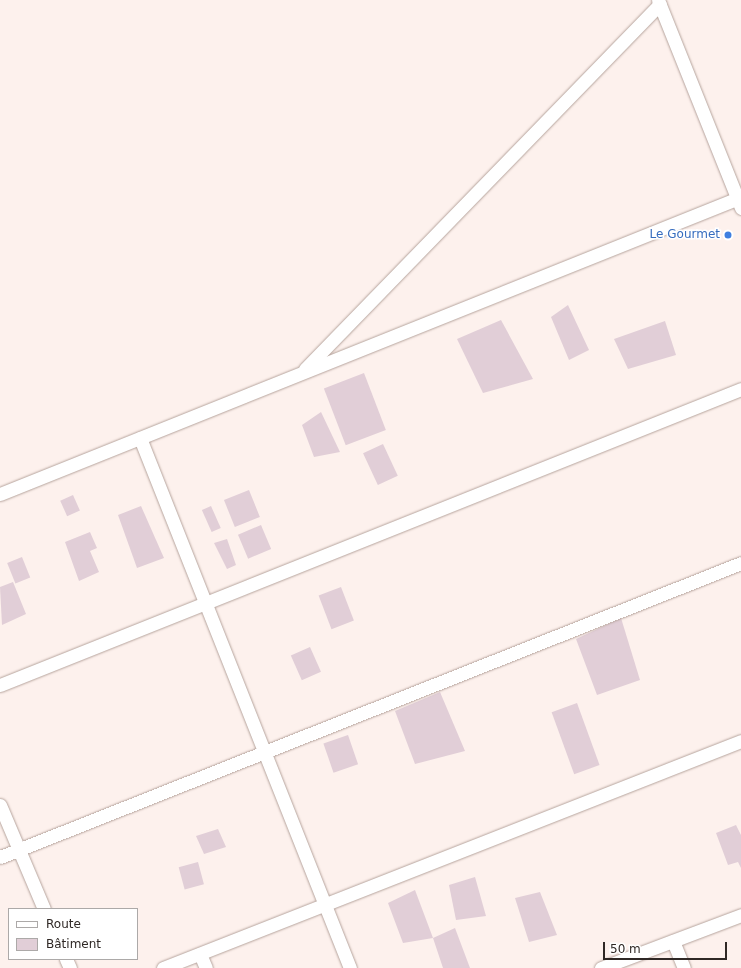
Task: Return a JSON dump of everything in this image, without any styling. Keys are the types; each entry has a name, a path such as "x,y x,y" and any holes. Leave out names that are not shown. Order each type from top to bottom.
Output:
{"street":[{"path":"0,494 740,201 659,2 301,374"},
{"path":"0,685 741,389"},
{"path":"140,438 350,968"},
{"path":"0,857 741,563"},
{"path":"163,968 326,906 741,741"},
{"path":"0,805 44,908"},
{"path":"601,968 741,914"},
{"path":"673,940 684,968"},
{"path":"200,954 206,968"}],"building":[{"path":"568,305 589,350 569,360 551,317"},
{"path":"501,320 533,379 483,393 457,339"},
{"path":"665,321 676,355 628,369 614,339"},
{"path":"364,373 386,430 346,445 324,388"},
{"path":"321,412 340,452 314,457 302,425"},
{"path":"383,444 398,476 378,485 363,453"},
{"path":"249,490 260,517 235,527 224,500"},
{"path":"73,495 80,511 67,516 60,501"},
{"path":"141,506 164,558 137,568 118,515"},
{"path":"211,506 221,528 212,532 202,510"},
{"path":"261,525 271,549 248,559 238,535"},
{"path":"90,532 97,548 90,551 99,572 79,581 65,542"},
{"path":"227,539 236,565 227,569 214,543"},
{"path":"22,557 30,577 15,583 7,563"},
{"path":"13,582 26,614 2,625 0,587"},
{"path":"341,587 354,621 331,629 319,596"},
{"path":"621,618 640,680 597,695 576,639"},
{"path":"310,647 321,672 302,680 291,656"},
{"path":"440,692 465,751 415,764 395,711"},
{"path":"577,703 600,765 574,774 552,712"},
{"path":"348,735 358,764 334,773 323,743"},
{"path":"736,825 741,835 741,868 738,862 728,865 716,833"},
{"path":"218,829 226,847 204,854 196,836"},
{"path":"198,862 204,884 185,889 179,867"},
{"path":"475,877 486,916 456,920 449,885"},
{"path":"415,890 433,938 403,943 388,903"},
{"path":"540,892 557,935 529,942 515,898"},
{"path":"455,928 470,968 443,968 433,938"}],"place":[{"name":"Le Gourmet","path":"728,235"}]}
